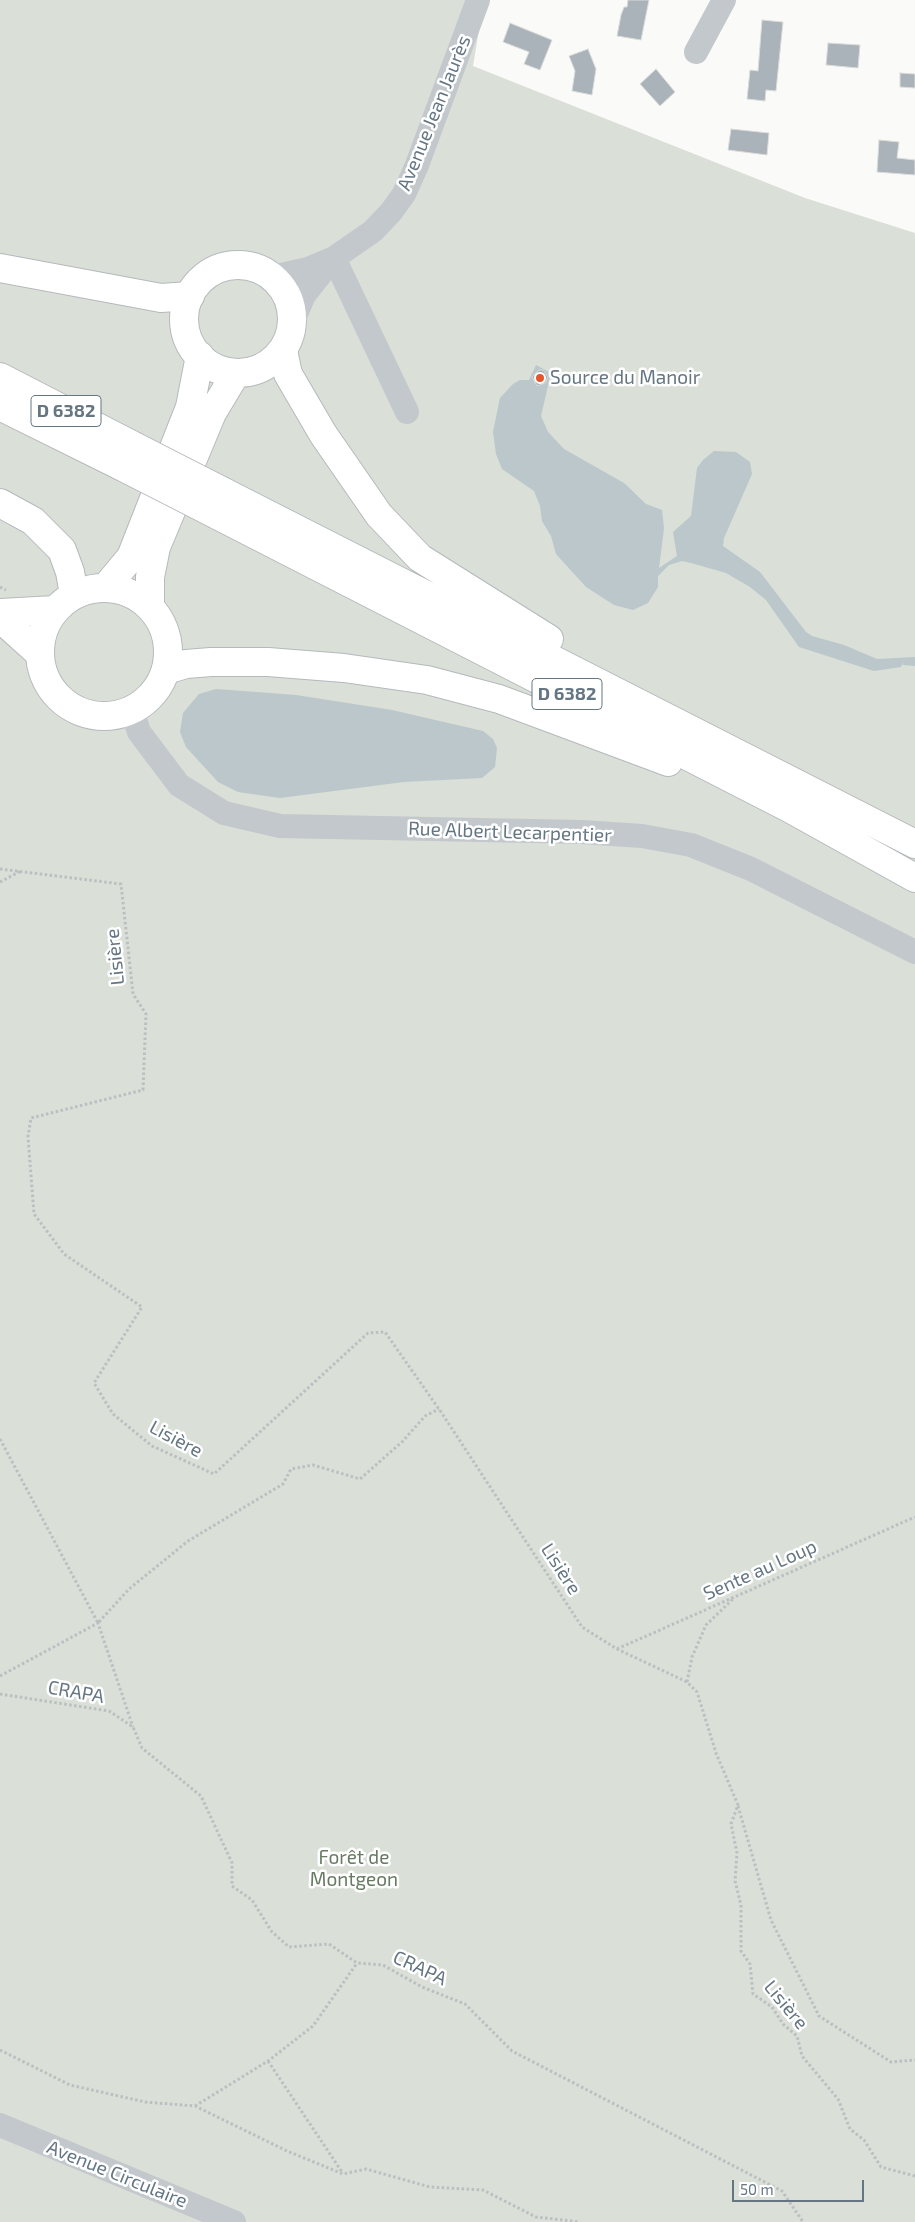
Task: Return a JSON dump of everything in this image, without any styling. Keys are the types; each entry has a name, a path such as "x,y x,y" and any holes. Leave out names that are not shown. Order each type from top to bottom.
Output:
{"main road":[{"path":"233,266 261,269 272,277 283,289 290,304 292,321 290,336 283,350 270,363 254,371 236,373 223,371 200,356 190,343 185,328 185,312 190,296 207,275 233,266"},
{"path":"0,268 161,298 190,296"},
{"path":"283,350 288,374 323,434 379,515 420,558 485,601 756,763"},
{"path":"106,587 131,557 190,407 200,356"},
{"path":"150,606 150,577 156,547 212,413 236,373"},
{"name":"D 6382","path":"0,377 127,455 221,503 756,763 915,844"},
{"name":"D 6382","path":"0,406 127,455"},
{"path":"0,503 33,521 62,550 70,572 64,602 43,630 39,653 43,674 54,693 70,707 90,715 111,716 132,710 146,700 158,687 166,670 168,653 166,636 160,620 150,606 129,593 106,587 89,589 64,602 0,613"},
{"name":"D 6382","path":"221,503 790,808 915,878"},
{"path":"0,618 39,653"},
{"path":"166,670 186,664 211,662 268,662 344,668 427,680 499,699 790,808"}],"street":[{"name":"Avenue Jean Jaurès","path":"272,277 308,269 334,258 373,231 404,194 417,165 478,0"},
{"path":"696,52 724,0"},
{"name":"Avenue Jean Jaurès","path":"292,321 304,295 334,258"},
{"path":"334,258 407,412"},
{"name":"Rue Albert Lecarpentier","path":"132,710 143,738 178,785 224,813 280,826 582,832 642,836 690,845 751,869 915,952"},
{"name":"Avenue Circulaire","path":"0,2125 234,2222"}],"path":[{"name":"Lisière","path":"0,869 122,884 133,994 146,1014 143,1090 31,1118 28,1137 34,1214 64,1254 142,1307 94,1383 114,1414 152,1446 214,1474 368,1333 385,1332 439,1408 582,1627 617,1649 687,1682 697,1692 716,1753 738,1805 771,1920 819,2016 891,2062 915,2060"},
{"path":"0,882 22,871"},
{"path":"0,1676 98,1623 129,1589 188,1541 283,1484 291,1468 313,1465 360,1479 403,1441 425,1416 439,1408"},
{"path":"0,1439 98,1623 133,1728"},
{"name":"Sente au Loup","path":"617,1649 915,1517"},
{"path":"687,1682 692,1657 706,1626 736,1596"},
{"name":"CRAPA","path":"0,1694 109,1711 133,1728 142,1748 202,1796 232,1863 232,1886 252,1900 272,1932 289,1947 329,1944 357,1963 383,1965 422,1987 464,2004 512,2050 782,2191 803,2222"},
{"name":"Lisière","path":"738,1805 731,1824 737,1853 735,1881 741,1905 741,1951 750,1964 753,1994 772,2007 783,2024 797,2036 802,2056 838,2099 850,2129 864,2140 882,2167 915,2176"},
{"path":"195,2106 268,2060 313,2026 357,1963"},
{"path":"0,2050 70,2085 145,2102 195,2106 287,2151 343,2174 366,2169 430,2187 483,2190 536,2217 580,2222"},
{"path":"268,2060 343,2174"}],"green space":[{"name":"Forêt de Montgeon","path":"0,0 484,0 473,66 805,198 915,233 915,2222 0,2222"}],"shaded area":[{"path":"536,365 551,373 541,416 548,432 564,449 624,483 646,504 662,510 664,528 659,568 677,556 673,532 691,516 697,468 714,451 736,452 750,462 752,474 724,538 723,546 760,572 806,632 812,636 844,645 877,659 915,657 915,666 903,665 904,662 901,667 874,671 799,647 766,600 750,587 726,573 691,563 682,561 669,565 658,576 658,587 648,603 633,610 614,605 586,587 556,554 551,536 542,521 540,506 534,491 502,469 496,454 493,432 500,398 513,384 520,380 529,380"},
{"path":"216,689 296,695 392,710 483,731 493,739 497,748 495,767 482,778 404,782 280,798 238,792 218,782 186,747 180,732 183,713 199,694"}],"building":[{"path":"628,0 649,0 641,40 617,36 621,15 624,7 627,7"},
{"path":"762,20 783,22 776,91 766,90 765,101 747,99 750,70 758,71"},
{"path":"510,23 552,40 540,70 524,64 529,52 503,42"},
{"path":"828,43 860,45 858,68 826,65"},
{"path":"588,49 596,69 592,95 572,91 575,71 569,56"},
{"path":"656,69 675,92 660,106 640,84"},
{"path":"900,73 915,74 915,88 900,87"},
{"path":"731,129 769,133 767,155 728,150"},
{"path":"879,140 899,142 897,158 915,160 915,175 877,172"},
{"name":"Source du Manoir","path":"539,370 543,370 548,377 545,383 537,386 532,377"}],"place":[{"name":"Source du Manoir","path":"540,378"}]}
